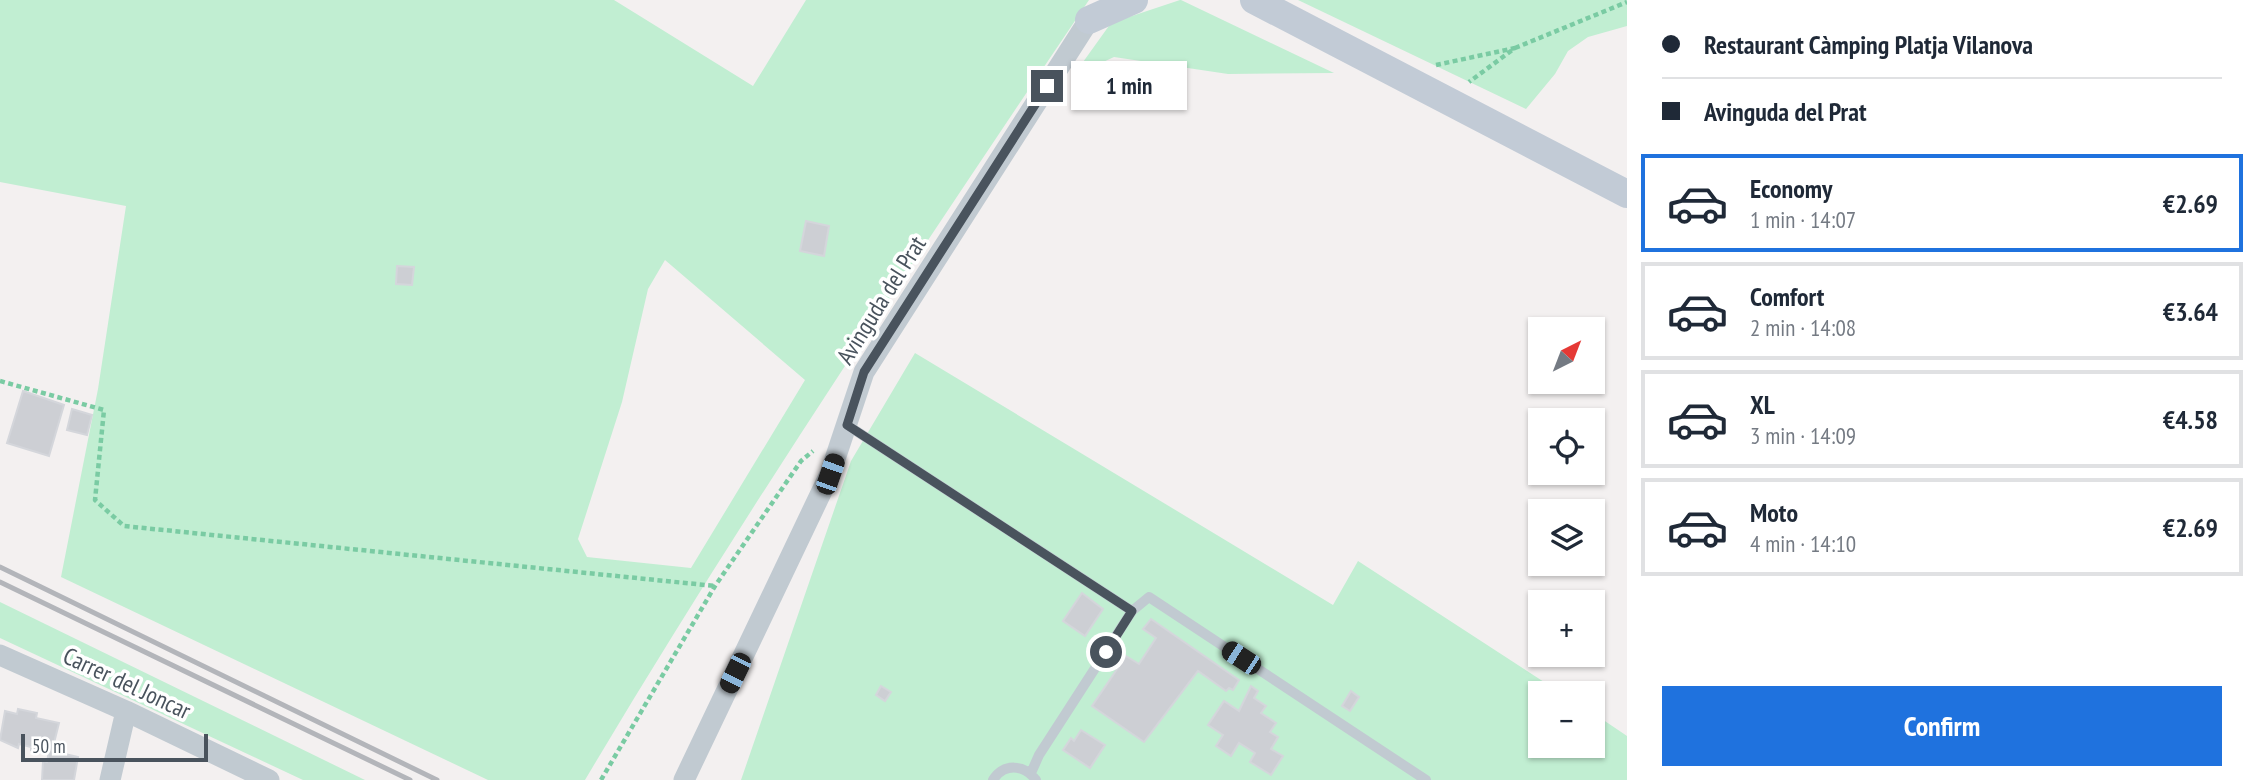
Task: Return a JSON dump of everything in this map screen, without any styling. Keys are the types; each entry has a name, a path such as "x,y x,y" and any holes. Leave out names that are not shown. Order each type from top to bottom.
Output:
{"main road":[{"path":"1101,7 1134,0"},
{"path":"1254,0 1627,194"}],"street":[{"name":"Avinguda del Prat","path":"684,780 830,474 864,372 1101,7"},
{"name":"Carrer del Joncar","path":"0,654 126,710 269,780"},
{"path":"110,780 126,710"}],"lane":[{"path":"847,425 1132,611"},
{"path":"993,780 997,774 1010,767 1025,769 1034,777 1040,755 1132,611 1149,597 1426,780"}],"path":[{"path":"1435,65 1515,48 1627,2"},
{"path":"1446,99 1515,48"},
{"path":"0,381 104,410 95,500 124,526 715,586"},
{"path":"601,780 715,586 801,461 847,425"}],"green space":[{"path":"0,0 614,0 753,86 806,0 1089,0 768,484 585,780 488,780 61,577 98,389 126,206 0,182","holes":["665,260 805,380 691,568 587,557 578,539 622,402 648,289"]},
{"path":"1180,0 1334,73 1228,74 1114,57 1073,76 1111,23"},
{"path":"1298,0 1627,0 1627,26 1588,37 1568,51 1555,74 1526,109"},
{"path":"915,353 1333,605 1358,561 1543,681 1528,681 1528,758 1605,758 1605,721 1627,736 1627,780 741,780 851,461"},
{"path":"0,602 365,780 303,780 0,638"}],"building":[{"path":"806,221 829,226 824,256 800,251"},
{"path":"397,266 414,267 412,285 396,284"},
{"path":"23,391 64,405 49,456 7,443"},
{"path":"72,409 92,415 87,435 67,430"},
{"path":"1082,593 1103,609 1085,636 1063,621"},
{"path":"1151,619 1239,680 1233,690 1229,688 1226,691 1198,671 1144,742 1092,706 1126,656 1139,664 1156,638 1143,629"},
{"path":"881,686 891,692 885,701 876,695"},
{"path":"1251,686 1258,691 1254,698 1266,706 1261,713 1276,723 1270,732 1278,737 1271,749 1283,756 1271,775 1250,762 1255,753 1239,743 1231,756 1216,746 1223,735 1208,725 1224,701 1239,711"},
{"path":"1351,691 1359,697 1350,711 1342,706"},
{"path":"18,709 37,713 36,718 59,723 52,751 78,757 74,780 42,780 43,761 47,762 49,751 40,749 39,753 31,750 31,747 19,744 18,748 0,740 5,711 17,714"},
{"path":"1081,730 1105,745 1090,768 1063,750 1071,738 1074,741"}],"railway":[{"path":"0,567 437,780"},
{"path":"0,582 410,780"}],"route":[{"path":"1047,86 864,372 847,425 1132,611 1106,652"}]}
